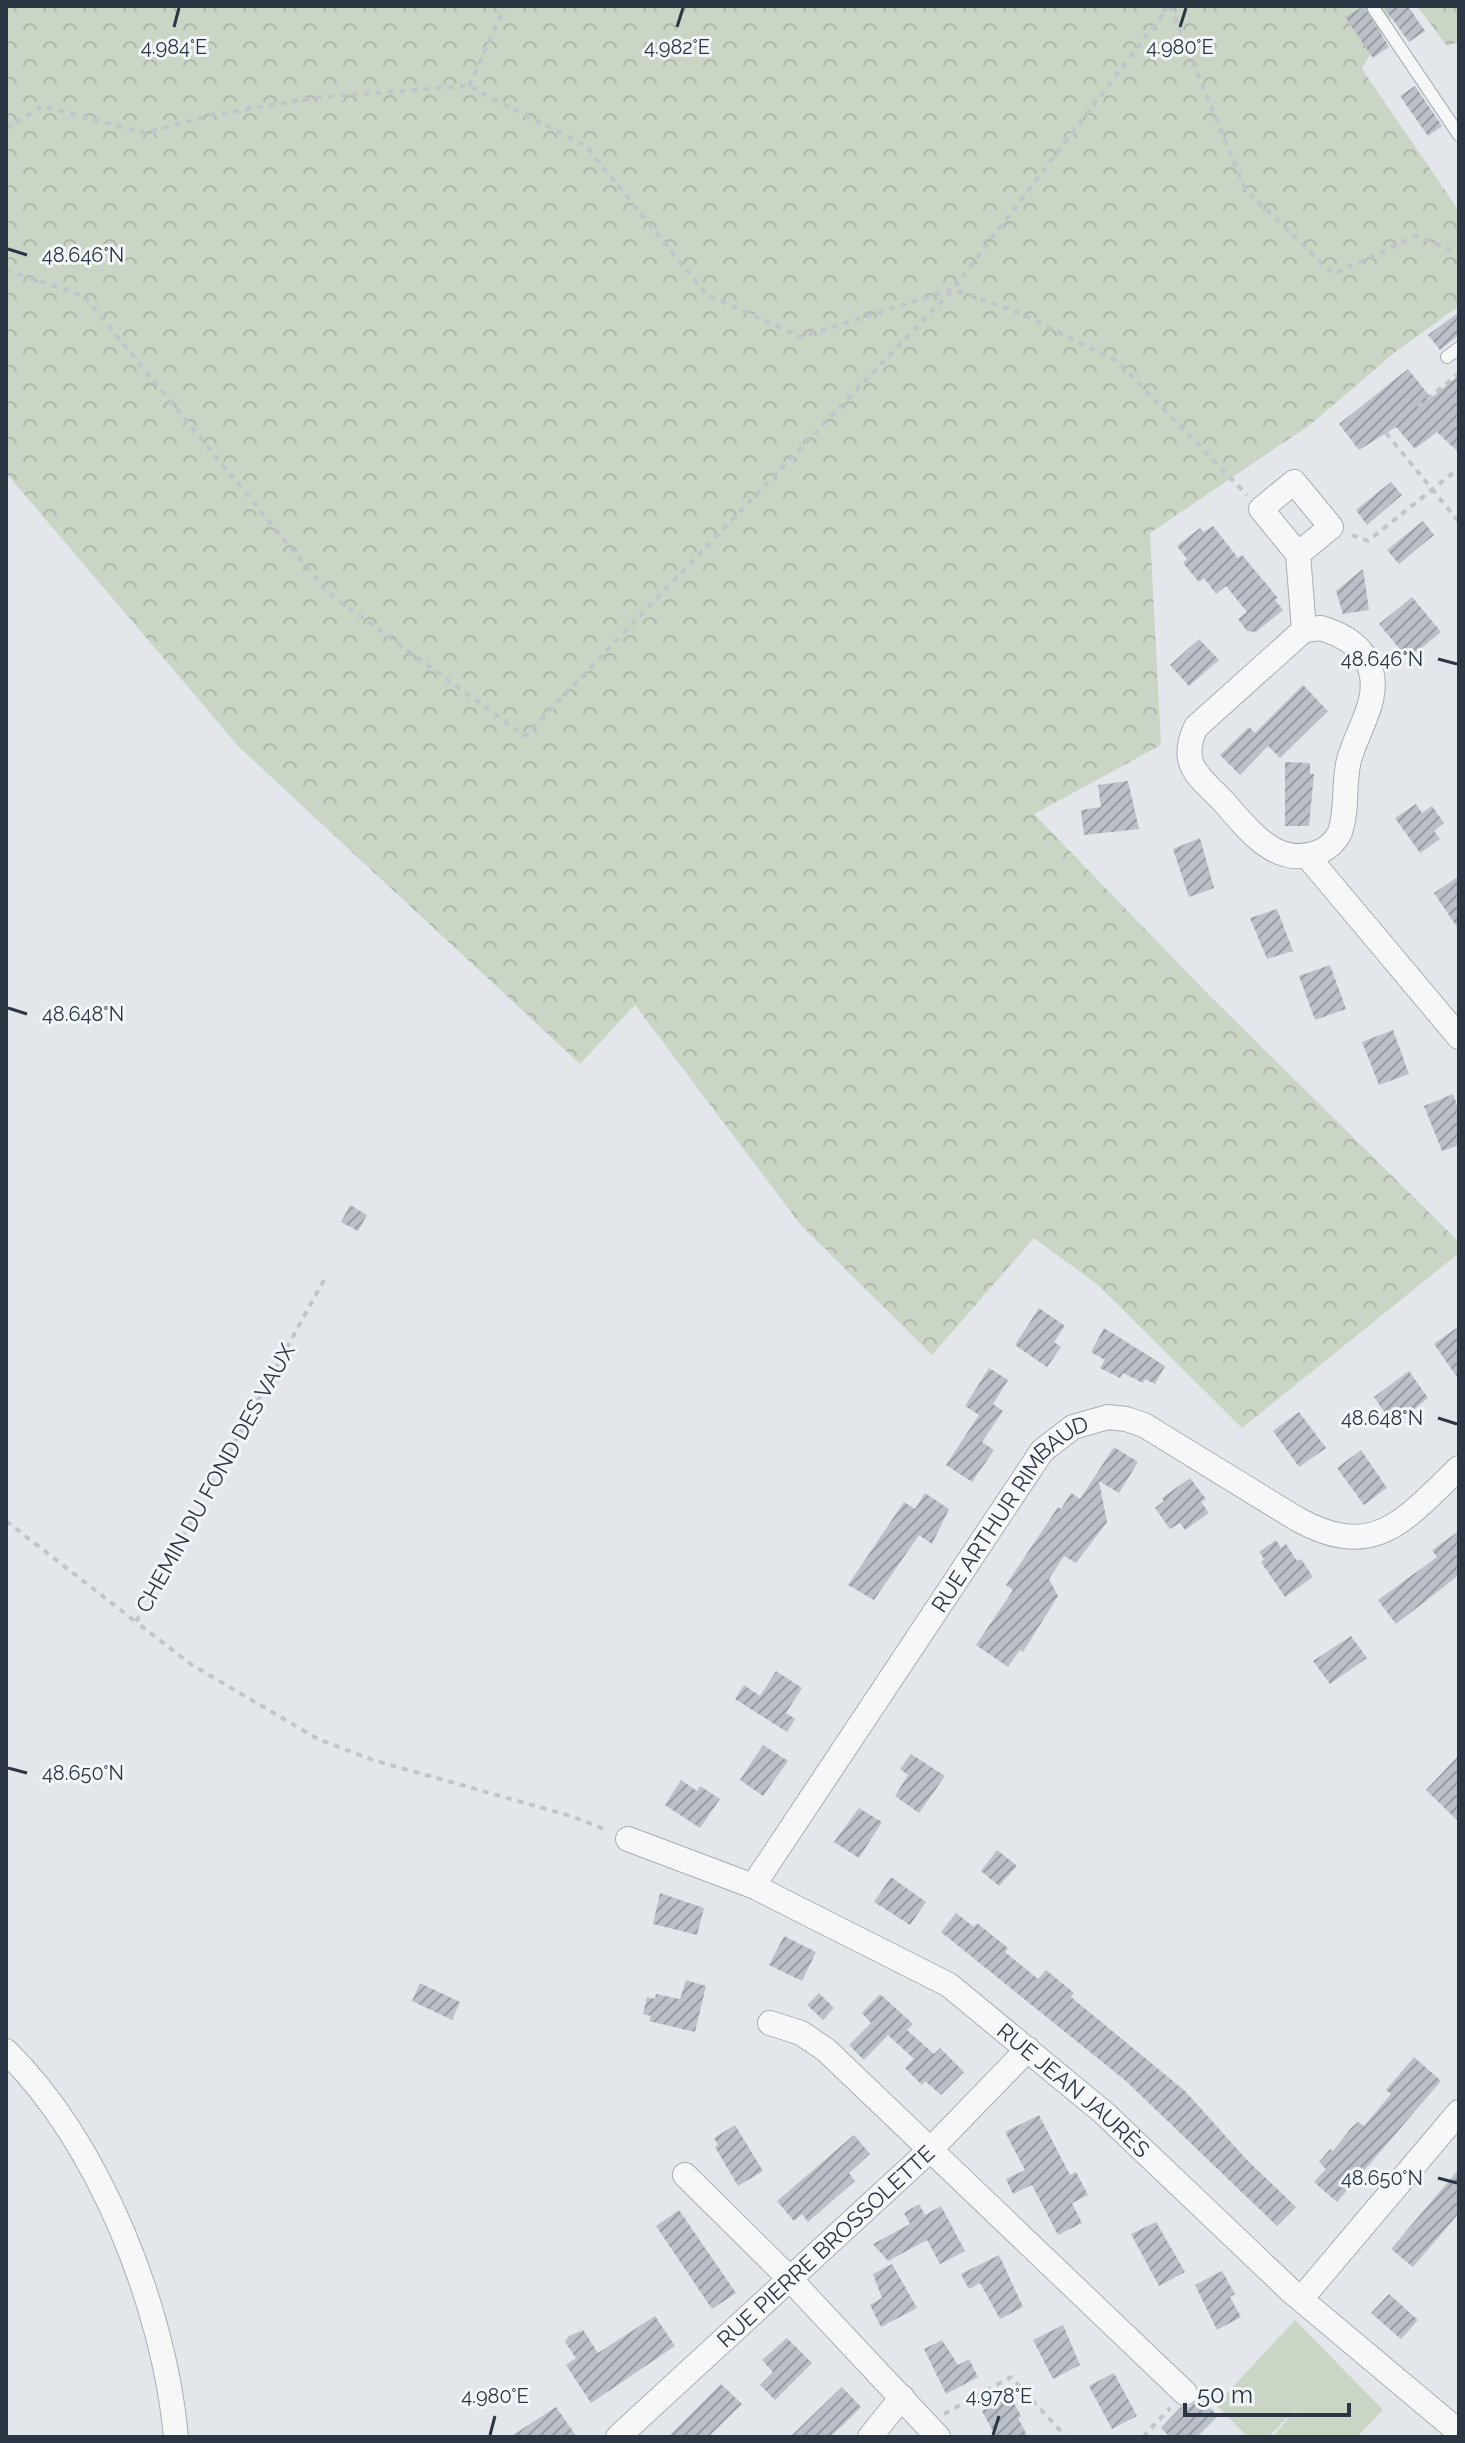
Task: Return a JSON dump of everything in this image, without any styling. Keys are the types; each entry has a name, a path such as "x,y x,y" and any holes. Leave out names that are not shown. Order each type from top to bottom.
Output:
{"street":[{"path":"1298,554 1331,527 1294,482 1261,509 1298,554 1304,630"},
{"path":"1321,628 1340,634 1357,646 1370,666 1374,685 1347,768 1344,817 1339,836 1325,850 1308,857 1292,858 1263,843 1196,774 1188,758 1189,743 1196,727 1304,630 1321,628"},
{"path":"1308,857 1459,1037"},
{"name":"RUE ARTHUR RIMBAUD","path":"753,1886 1042,1451 1073,1427 1108,1417 1144,1425 1297,1519 1321,1532 1345,1539 1366,1537 1387,1530 1412,1512 1459,1468"},
{"name":"RUE JEAN JAURÈS","path":"628,1839 753,1886 949,1985 1104,2113 1301,2299 1459,2432"},
{"path":"770,2023 801,2033 826,2050 1185,2393"},
{"name":"RUE PIERRE BROSSOLETTE","path":"618,2437 788,2277 931,2149 1028,2049"},
{"path":"6,2051 70,2134 111,2206 153,2318 176,2437"},
{"path":"1301,2299 1459,2112"},
{"path":"685,2175 788,2277 933,2430"},
{"path":"870,2437 902,2397"}],"lane":[{"path":"1374,9 1459,135"},
{"path":"1447,357 1459,348"}],"path":[{"path":"469,86 505,6"},
{"path":"1169,6 1245,189 1333,274 1416,236 1459,253"},
{"path":"6,270 84,296 327,592 525,736 953,289 1169,6"},
{"path":"6,129 42,106 145,133 212,115 320,97 469,86 586,146 706,294 801,337 953,289 1024,315 1117,361 1261,509"},
{"path":"1418,407 1459,373"},
{"path":"1386,433 1459,522"},
{"path":"1331,527 1368,541 1459,468"},
{"name":"CHEMIN DU FOND DES VAUX","path":"324,1280 136,1622 192,1665 318,1739 373,1760 571,1816 628,1839"},
{"path":"6,1521 136,1622"},
{"path":"933,2430 1011,2377 1066,2437"}],"green space":[{"path":"6,6 1397,6 1362,69 1459,211 1459,306 1394,353 1311,424 1150,533 1161,745 1034,814 1207,993 1459,1242 1459,1253 1242,1428 1098,1285 1034,1238 932,1355 800,1224 635,1005 580,1064 239,747 6,473"},
{"path":"1417,6 1459,6 1459,42 1447,46"},
{"path":"1295,2320 1383,2410 1357,2437 1272,2437 1302,2403 1268,2437 1248,2437 1216,2405"}],"building":[{"path":"1364,6 1389,47 1373,58 1345,17"},
{"path":"1383,6 1408,6 1425,31 1409,42"},
{"path":"1415,86 1442,126 1428,136 1400,96"},
{"path":"1459,312 1459,335 1440,350 1428,335"},
{"path":"1408,369 1431,398 1459,375 1459,453 1437,432 1415,449 1396,427 1359,450 1339,424"},
{"path":"1391,482 1402,495 1367,525 1356,510"},
{"path":"1423,521 1434,535 1399,564 1387,550"},
{"path":"1213,526 1238,558 1242,555 1278,598 1275,600 1283,610 1256,632 1247,631 1238,619 1247,612 1226,586 1216,594 1204,578 1199,582 1183,563 1187,559 1177,546 1200,528 1204,532"},
{"path":"1363,569 1369,610 1343,614 1336,591"},
{"path":"1412,597 1441,632 1408,659 1379,624"},
{"path":"1199,639 1219,660 1189,686 1170,665"},
{"path":"1303,685 1328,711 1280,758 1268,746 1240,775 1220,755 1249,727 1255,733"},
{"path":"1285,762 1310,763 1310,774 1314,774 1309,826 1285,826"},
{"path":"1128,781 1139,829 1084,835 1081,810 1101,807 1098,785"},
{"path":"1416,804 1422,813 1432,806 1444,823 1434,831 1440,839 1420,853 1395,818"},
{"path":"1200,838 1214,888 1189,897 1173,849"},
{"path":"1459,876 1459,930 1434,893"},
{"path":"1277,909 1293,951 1267,959 1250,918"},
{"path":"1330,965 1346,1009 1315,1020 1299,976"},
{"path":"1393,1030 1409,1074 1379,1085 1362,1042"},
{"path":"1453,1094 1459,1110 1459,1145 1442,1151 1424,1106"},
{"path":"350,1205 367,1215 358,1231 341,1222"},
{"path":"1039,1308 1065,1326 1054,1342 1061,1347 1047,1367 1015,1345"},
{"path":"1459,1326 1459,1380 1434,1344"},
{"path":"1104,1328 1165,1366 1155,1384 1145,1379 1143,1383 1123,1373 1120,1378 1100,1368 1105,1360 1091,1352"},
{"path":"989,1368 1008,1380 993,1404 1003,1411 982,1442 994,1450 972,1482 946,1465 979,1415 965,1406"},
{"path":"1409,1371 1428,1398 1394,1426 1374,1397"},
{"path":"1299,1412 1326,1448 1299,1467 1273,1431"},
{"path":"1114,1447 1138,1462 1119,1493 1099,1481 1107,1522 1076,1563 1064,1556 1049,1579 1058,1596 1023,1652 1020,1650 1008,1667 976,1645 1013,1590 1006,1585 1058,1507 1061,1509 1071,1493 1080,1499"},
{"path":"1361,1450 1387,1488 1364,1505 1337,1468"},
{"path":"1190,1478 1206,1499 1201,1502 1209,1513 1185,1530 1180,1523 1170,1529 1155,1508 1164,1501 1162,1498"},
{"path":"925,1493 949,1509 932,1544 919,1535 874,1600 848,1585 904,1502 915,1509"},
{"path":"1459,1531 1459,1575 1396,1624 1378,1600 1437,1557 1432,1550"},
{"path":"1276,1540 1281,1548 1286,1544 1297,1561 1301,1559 1313,1577 1285,1597 1261,1562 1264,1559 1259,1552"},
{"path":"1351,1636 1367,1658 1330,1684 1313,1661"},
{"path":"776,1671 802,1688 786,1713 795,1719 787,1732 735,1699 744,1685 760,1696"},
{"path":"763,1745 788,1761 763,1796 740,1780"},
{"path":"911,1754 945,1776 919,1813 895,1796 908,1775 900,1769"},
{"path":"1459,1755 1459,1822 1426,1790"},
{"path":"681,1780 697,1791 700,1786 720,1799 700,1828 665,1805"},
{"path":"859,1808 882,1822 859,1858 834,1842"},
{"path":"997,1850 1017,1866 999,1886 981,1871"},
{"path":"891,1877 926,1902 910,1925 874,1902"},
{"path":"660,1893 704,1908 697,1935 653,1924"},
{"path":"956,1913 974,1927 977,1923 1008,1948 1005,1952 1038,1979 1046,1970 1074,1993 1071,1997 1185,2091 1247,2160 1296,2207 1277,2226 1126,2081 941,1932"},
{"path":"784,1936 816,1952 802,1981 769,1965"},
{"path":"686,1980 706,1986 695,2032 649,2021 651,2016 643,2014 647,1997 655,1999 656,1994 680,1999"},
{"path":"420,1983 460,2002 452,2020 412,2001"},
{"path":"819,1993 834,2008 823,2020 807,2005"},
{"path":"880,1994 913,2024 907,2030 934,2054 940,2048 964,2072 941,2095 925,2081 922,2085 905,2068 914,2059 888,2035 864,2060 849,2045 871,2023 862,2013"},
{"path":"1414,2057 1441,2081 1337,2202 1314,2182 1326,2169 1319,2162 1358,2122 1364,2126 1391,2094 1386,2090"},
{"path":"1039,2115 1070,2175 1076,2172 1088,2195 1072,2203 1082,2223 1058,2235 1032,2185 1013,2194 1006,2179 1025,2170 1005,2132"},
{"path":"735,2125 763,2171 738,2186 715,2147 718,2145 714,2138"},
{"path":"854,2135 870,2154 849,2173 855,2181 808,2222 802,2214 794,2221 777,2201"},
{"path":"1459,2169 1459,2213 1413,2267 1391,2249"},
{"path":"919,2204 925,2215 941,2206 965,2251 940,2264 927,2240 888,2261 873,2244 910,2224 904,2213"},
{"path":"679,2210 736,2293 712,2309 656,2226"},
{"path":"1156,2222 1185,2272 1159,2286 1131,2234"},
{"path":"999,2255 1023,2307 1000,2319 980,2283 969,2289 961,2274"},
{"path":"892,2264 917,2308 881,2327 870,2305 882,2298 873,2274"},
{"path":"1222,2271 1235,2294 1230,2297 1241,2317 1217,2330 1195,2285"},
{"path":"1389,2294 1418,2320 1401,2339 1371,2313"},
{"path":"655,2316 675,2346 591,2403 566,2365 576,2358 565,2342 569,2336 583,2330 598,2353"},
{"path":"1063,2325 1080,2365 1053,2379 1033,2340"},
{"path":"787,2338 812,2363 775,2400 760,2385 773,2372 762,2360"},
{"path":"942,2340 958,2365 969,2359 978,2377 946,2394 924,2349"},
{"path":"1114,2373 1137,2416 1112,2429 1089,2386"},
{"path":"721,2384 742,2404 708,2437 668,2437"},
{"path":"842,2387 861,2407 846,2422 830,2437 790,2437"},
{"path":"1010,2396 1028,2437 996,2437 982,2411"},
{"path":"1199,2397 1218,2416 1197,2437 1170,2437 1161,2428 1181,2407 1190,2407"},
{"path":"556,2407 577,2437 510,2437"}]}
